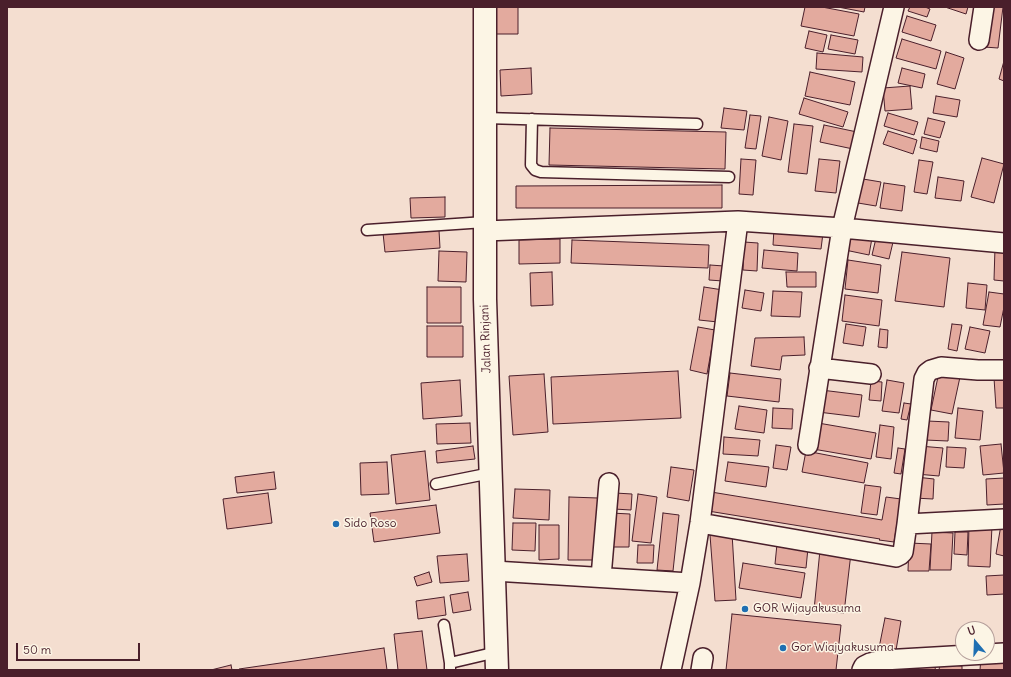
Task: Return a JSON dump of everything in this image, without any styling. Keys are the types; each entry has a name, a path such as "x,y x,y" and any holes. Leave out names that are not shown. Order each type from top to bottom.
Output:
{"street":[{"name":"Jalan Rinjani","path":"485,7 485,299 497,661"},
{"path":"808,445 842,228 894,7"},
{"path":"979,40 984,7"},
{"path":"670,670 690,583 700,523 738,221"},
{"path":"485,226 738,221 1003,238"},
{"path":"700,523 896,557 900,555 903,552 924,379 927,373 941,367 978,370 1004,370"},
{"path":"819,368 871,374"},
{"path":"602,577 609,483"},
{"path":"907,524 1004,520"},
{"path":"494,571 690,583"},
{"path":"862,670 864,666 870,663 883,660 1004,653"}],"lane":[{"path":"485,118 697,124"},
{"path":"532,119 531,166 535,170 541,172 729,177"},
{"path":"367,230 485,226"},
{"path":"436,484 491,473"},
{"path":"444,625 450,666 497,661"}],"building":[{"path":"495,7 518,7 518,34 495,34"},
{"path":"805,7 822,7 859,14 854,36 801,26"},
{"path":"838,7 865,7 864,12"},
{"path":"910,7 925,7 930,9 927,17 908,11"},
{"path":"945,7 968,7 966,14"},
{"path":"989,7 1003,7 998,48 984,47"},
{"path":"907,16 936,25 931,41 902,32"},
{"path":"809,31 827,35 823,52 805,48"},
{"path":"831,35 858,40 855,54 828,49"},
{"path":"902,39 941,51 936,69 896,58"},
{"path":"946,52 964,58 955,89 937,84"},
{"path":"817,53 863,57 862,72 816,69"},
{"path":"1004,61 1004,81 999,79"},
{"path":"531,68 532,94 501,96 500,70"},
{"path":"902,68 925,74 922,88 898,83"},
{"path":"810,72 855,82 850,105 805,96"},
{"path":"910,86 912,109 885,111 883,88"},
{"path":"936,96 960,100 957,117 933,113"},
{"path":"804,98 848,112 843,127 799,114"},
{"path":"724,108 747,111 744,130 721,128"},
{"path":"888,113 918,122 914,135 884,126"},
{"path":"750,115 761,116 756,149 745,148"},
{"path":"769,117 788,121 781,160 762,156"},
{"path":"928,118 945,122 940,138 924,134"},
{"path":"794,124 813,126 807,174 788,172"},
{"path":"824,125 857,132 853,149 820,142"},
{"path":"550,128 726,132 725,169 549,165"},
{"path":"888,131 917,140 913,154 883,144"},
{"path":"922,137 939,141 937,152 920,148"},
{"path":"982,158 1004,164 994,203 971,197"},
{"path":"741,159 756,160 753,195 739,194"},
{"path":"819,159 840,161 836,193 815,191"},
{"path":"919,160 933,162 927,194 914,192"},
{"path":"938,177 964,181 961,201 935,198"},
{"path":"857,178 881,182 876,206 852,202"},
{"path":"884,183 905,186 902,211 880,208"},
{"path":"722,185 722,208 516,208 516,186"},
{"path":"445,197 445,217 411,218 410,198"},
{"path":"774,229 823,233 821,249 773,245"},
{"path":"439,230 440,248 385,252 383,233"},
{"path":"849,232 872,238 869,255 845,250"},
{"path":"877,234 894,238 889,259 872,255"},
{"path":"560,239 560,263 519,264 519,240"},
{"path":"572,240 709,245 708,268 571,263"},
{"path":"744,242 758,243 757,271 743,270"},
{"path":"995,248 1004,248 1004,281 994,280"},
{"path":"764,250 798,253 797,271 762,268"},
{"path":"439,251 467,252 466,282 438,281"},
{"path":"902,252 950,258 944,307 895,301"},
{"path":"848,260 881,265 878,293 845,289"},
{"path":"710,265 724,266 723,281 709,280"},
{"path":"552,272 553,305 531,306 530,273"},
{"path":"786,272 816,272 816,287 787,287"},
{"path":"968,283 987,285 985,310 966,308"},
{"path":"427,287 461,287 461,323 427,323"},
{"path":"704,287 723,290 718,322 699,320"},
{"path":"745,290 764,293 761,311 742,308"},
{"path":"773,291 802,292 800,317 771,316"},
{"path":"989,292 1004,294 1004,307 1000,327 983,325"},
{"path":"845,295 882,300 879,326 842,321"},
{"path":"846,324 866,327 863,346 843,343"},
{"path":"952,324 962,325 957,351 948,349"},
{"path":"427,326 463,326 463,357 427,357"},
{"path":"698,327 715,330 707,374 690,370"},
{"path":"970,327 990,331 985,353 965,349"},
{"path":"880,329 888,330 887,348 878,347"},
{"path":"804,337 805,355 782,356 780,370 751,366 755,338"},
{"path":"678,371 681,418 553,424 551,377"},
{"path":"939,372 960,377 952,414 931,410"},
{"path":"730,373 781,379 779,402 727,396"},
{"path":"544,374 548,432 513,435 509,376"},
{"path":"1004,377 1004,408 996,408 994,378"},
{"path":"460,380 462,416 423,419 421,383"},
{"path":"887,380 904,383 899,413 882,411"},
{"path":"871,381 882,382 881,401 869,400"},
{"path":"821,390 862,395 859,417 818,412"},
{"path":"904,403 911,404 907,420 901,419"},
{"path":"739,406 767,410 764,433 735,429"},
{"path":"773,408 793,409 792,429 772,428"},
{"path":"958,408 983,411 980,440 955,438"},
{"path":"927,421 949,422 948,441 925,440"},
{"path":"470,423 471,443 437,444 436,424"},
{"path":"818,423 876,433 871,459 813,449"},
{"path":"880,425 894,427 891,459 876,457"},
{"path":"724,437 760,440 758,456 723,454"},
{"path":"1001,444 1004,473 983,475 980,446"},
{"path":"776,445 791,447 787,470 773,468"},
{"path":"473,446 475,459 437,463 436,451"},
{"path":"919,446 943,448 939,476 916,474"},
{"path":"947,447 966,448 964,468 946,467"},
{"path":"898,448 905,449 901,474 894,473"},
{"path":"425,451 430,500 396,504 391,455"},
{"path":"806,451 868,463 864,483 802,472"},
{"path":"387,462 389,494 361,495 360,463"},
{"path":"728,462 769,467 766,487 725,481"},
{"path":"671,467 694,470 689,501 667,497"},
{"path":"274,472 276,489 237,493 235,477"},
{"path":"916,477 934,479 933,499 914,498"},
{"path":"1004,478 1004,504 987,505 986,479"},
{"path":"865,485 881,487 877,515 861,513"},
{"path":"515,489 550,490 549,520 513,518"},
{"path":"711,492 882,520 886,497 901,499 894,542 708,511"},
{"path":"268,493 272,523 227,529 223,499"},
{"path":"615,493 632,494 631,510 614,509"},
{"path":"638,494 657,497 651,543 632,541"},
{"path":"569,497 598,498 596,560 568,560"},
{"path":"436,505 440,533 374,542 370,513"},
{"path":"611,513 630,514 629,547 610,547"},
{"path":"663,513 679,515 673,571 657,570"},
{"path":"513,523 536,523 535,551 512,550"},
{"path":"539,525 559,525 559,559 539,560"},
{"path":"969,525 992,526 990,567 968,566"},
{"path":"1001,525 1004,525 1004,556 996,554"},
{"path":"932,532 953,533 951,570 930,570"},
{"path":"955,532 968,532 967,555 954,554"},
{"path":"732,533 736,600 715,601 710,535"},
{"path":"909,543 931,544 929,571 908,571"},
{"path":"777,544 808,548 806,568 775,564"},
{"path":"638,545 654,545 653,563 637,563"},
{"path":"820,550 851,553 844,613 814,610"},
{"path":"467,554 469,581 440,583 437,556"},
{"path":"743,563 805,573 801,598 739,588"},
{"path":"429,572 432,582 417,586 414,577"},
{"path":"1004,575 1004,594 987,595 986,576"},
{"path":"468,592 471,610 453,613 450,595"},
{"path":"444,597 446,615 418,619 416,601"},
{"name":"Gor Wiajyakusuma","path":"732,614 841,625 836,670 726,670"},
{"path":"885,618 901,621 895,656 878,653"},
{"path":"422,631 427,670 398,670 394,634"},
{"path":"384,648 387,670 239,670 239,669"},
{"path":"995,658 1004,659 1004,670 980,670 981,661 995,661"},
{"path":"914,662 936,663 935,670 914,670"},
{"path":"940,664 962,666 962,670 939,670"},
{"path":"231,665 232,670 211,670"}],"place":[{"name":"Sido Roso","path":"336,524"},
{"name":"GOR Wijayakusuma","path":"745,609"},
{"name":"Gor Wiajyakusuma","path":"783,648"}]}
